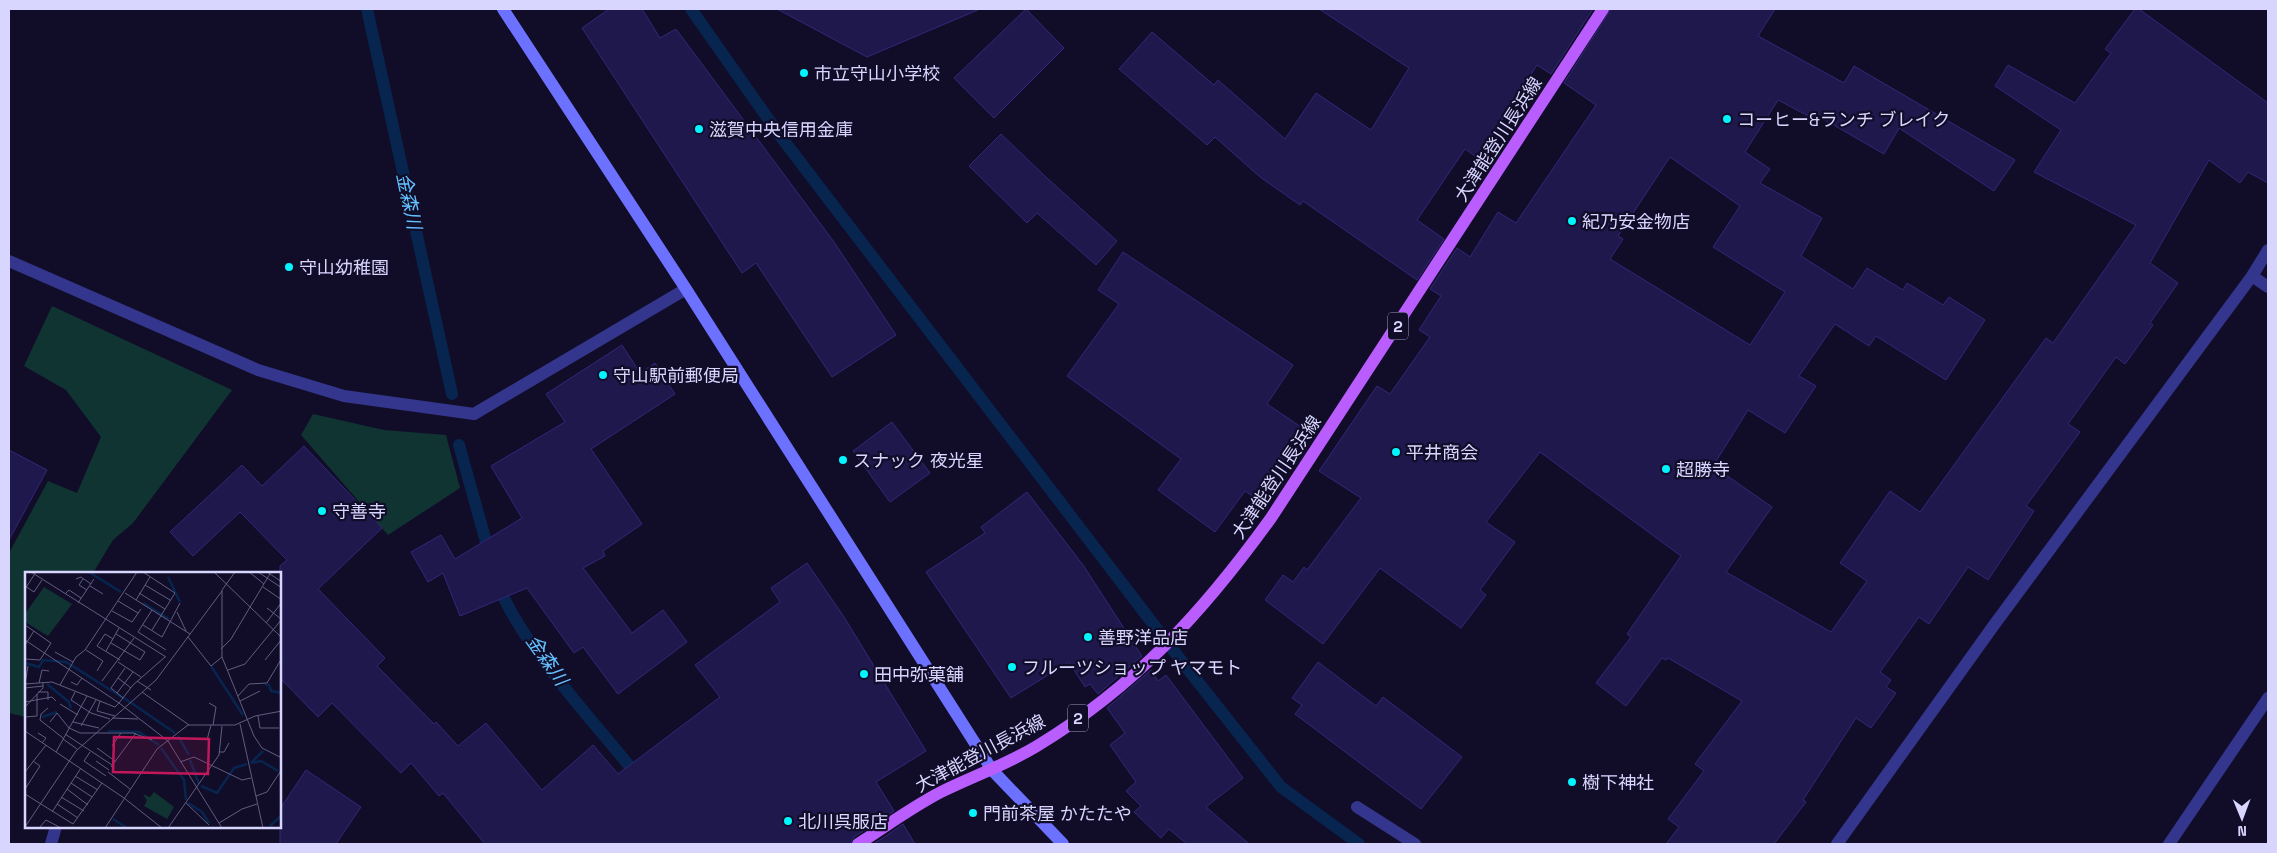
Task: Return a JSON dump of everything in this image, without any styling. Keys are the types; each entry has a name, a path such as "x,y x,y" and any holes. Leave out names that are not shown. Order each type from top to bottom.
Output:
{"main road":[{"name":"大津能登川長浜線","path":"858,844 940,792 992,770 1037,746 1116,690 1179,634 1231,574 1271,518 1603,9"}],"street":[{"path":"503,9 686,289 992,770 1062,844"},
{"path":"1837,844 1994,625 2252,276 2268,250"},
{"path":"9,261 258,370 344,396 474,414 686,289"},
{"path":"2252,276 2268,287"},
{"path":"2168,844 2268,698"},
{"path":"1357,807 1414,844"},
{"path":"51,844 55,830"}],"green space":[{"path":"52,306 232,390 133,523 113,540 94,572 25,572 25,717 9,713 9,553 48,481 77,493 101,437 66,390 24,366"},
{"path":"313,414 384,430 446,435 460,488 388,535 301,435"}],"building":[{"name":"滋賀中央信用金庫","path":"609,9 642,9 660,38 676,29 834,242 896,335 832,377 756,263 742,273 582,28"},
{"path":"777,9 980,9 867,57"},
{"path":"1026,9 1064,48 994,118 954,78"},
{"path":"1319,9 1593,9 1551,74 1537,65 1478,158 1465,149 1417,220 1444,239 1417,280 1303,201 1300,205 1260,177 1215,137 1207,145 1119,69 1152,32 1214,85 1218,80 1285,139 1316,93 1371,130 1409,68"},
{"path":"1611,9 1775,9 1758,36 1844,83 1854,66 2015,160 1994,191 1899,128 1884,154 1818,116 1816,120 1778,100 1745,152 1770,169 1760,183 1822,218 1801,256 1853,289 1867,268 1903,290 1907,283 1943,305 1949,297 1985,320 1946,380 1876,336 1869,346 1835,324 1799,376 1816,386 1785,433 1748,410 1713,466 1772,507 1726,572 1831,632 1867,581 1840,563 1890,491 1920,512 2046,338 2053,343 2136,225 2034,172 2061,130 1995,86 2008,65 2075,103 2111,53 2105,49 2135,9 2139,9 2268,103 2268,183 2248,172 2240,183 2209,160 2150,263 2178,283 2150,323 2153,325 2125,364 2116,357 2068,424 2080,432 2026,506 2034,511 1988,580 1968,567 1929,624 1919,617 1880,672 1891,680 1886,687 1896,693 1871,728 1856,718 1803,800 1806,802 1774,844 1666,844 1679,827 1668,819 1704,771 1695,764 1742,701 1668,658 1666,660 1662,658 1626,706 1596,683 1631,637 1627,634 1681,556 1540,452 1486,522 1515,542 1480,590 1486,595 1461,628 1380,568 1323,644 1265,600 1283,575 1293,582 1304,567 1307,570 1361,498 1319,471 1377,386 1390,394 1430,337 1419,330 1441,296 1430,289 1457,248 1470,257 1498,212 1516,223 1596,105 1564,83","holes":["1670,157 1740,206 1713,247 1785,292 1750,345 1610,259 1623,239 1618,236"]},
{"path":"1001,134 1117,241 1096,265 1037,213 1027,223 969,166"},
{"path":"1123,252 1293,365 1267,404 1307,431 1261,502 1245,491 1215,532 1158,490 1181,459 1067,376 1119,304 1098,290"},
{"path":"622,345 640,373 655,363 675,394 591,449 642,524 603,551 605,556 583,568 632,633 663,610 687,642 618,694 583,647 574,653 527,588 460,616 443,573 428,582 411,552 441,535 455,559 522,518 491,466 565,422 546,394"},
{"path":"892,422 930,473 890,502 853,451"},
{"path":"304,446 382,528 318,589 385,658 377,666 434,724 436,722 458,746 486,723 542,790 593,745 618,774 720,697 695,665 780,602 771,588 807,563 844,617 926,751 876,782 894,811 854,837 850,844 485,844 443,793 439,796 411,763 401,773 332,703 318,717 281,679 280,566 287,560 240,512 193,556 170,532 242,465 262,486"},
{"path":"9,450 47,470 9,540"},
{"path":"1027,492 1083,565 1142,656 1098,694 1090,684 1085,687 1069,662 1011,698 926,572 985,533 981,527"},
{"path":"1318,662 1376,706 1383,697 1462,757 1421,809 1295,714 1302,705 1292,698"},
{"path":"1151,670 1158,681 1166,675 1243,778 1206,807 1249,844 1187,844 1169,829 1161,838 1134,812 1141,806 1126,791 1136,782 1110,745 1125,733 1107,708"},
{"path":"306,770 361,807 336,844 280,844 281,808"},
{"path":"903,824 915,844 873,844 883,838"}],"waterway":[{"name":"金森川","path":"367,9 452,394"},
{"path":"691,9 781,137 1183,663 1281,787 1359,844"},
{"name":"金森川","path":"459,445 490,556"},
{"name":"金森川","path":"497,582 508,607 541,658 639,778"}],"place":[{"name":"市立守山小学校","path":"804,73"},
{"name":"コーヒー&ランチ ブレイク","path":"1727,119"},
{"name":"滋賀中央信用金庫","path":"699,129"},
{"name":"紀乃安金物店","path":"1572,221"},
{"name":"守山幼稚園","path":"289,267"},
{"name":"守山駅前郵便局","path":"603,375"},
{"name":"平井商会","path":"1396,452"},
{"name":"スナック 夜光星","path":"843,460"},
{"name":"超勝寺","path":"1666,469"},
{"name":"守善寺","path":"322,511"},
{"name":"善野洋品店","path":"1088,637"},
{"name":"フルーツショップ ヤマモト","path":"1012,667"},
{"name":"田中弥菓舗","path":"864,674"},
{"name":"樹下神社","path":"1572,782"},
{"name":"門前茶屋 かたたや","path":"973,813"},
{"name":"北川呉服店","path":"788,821"}]}
